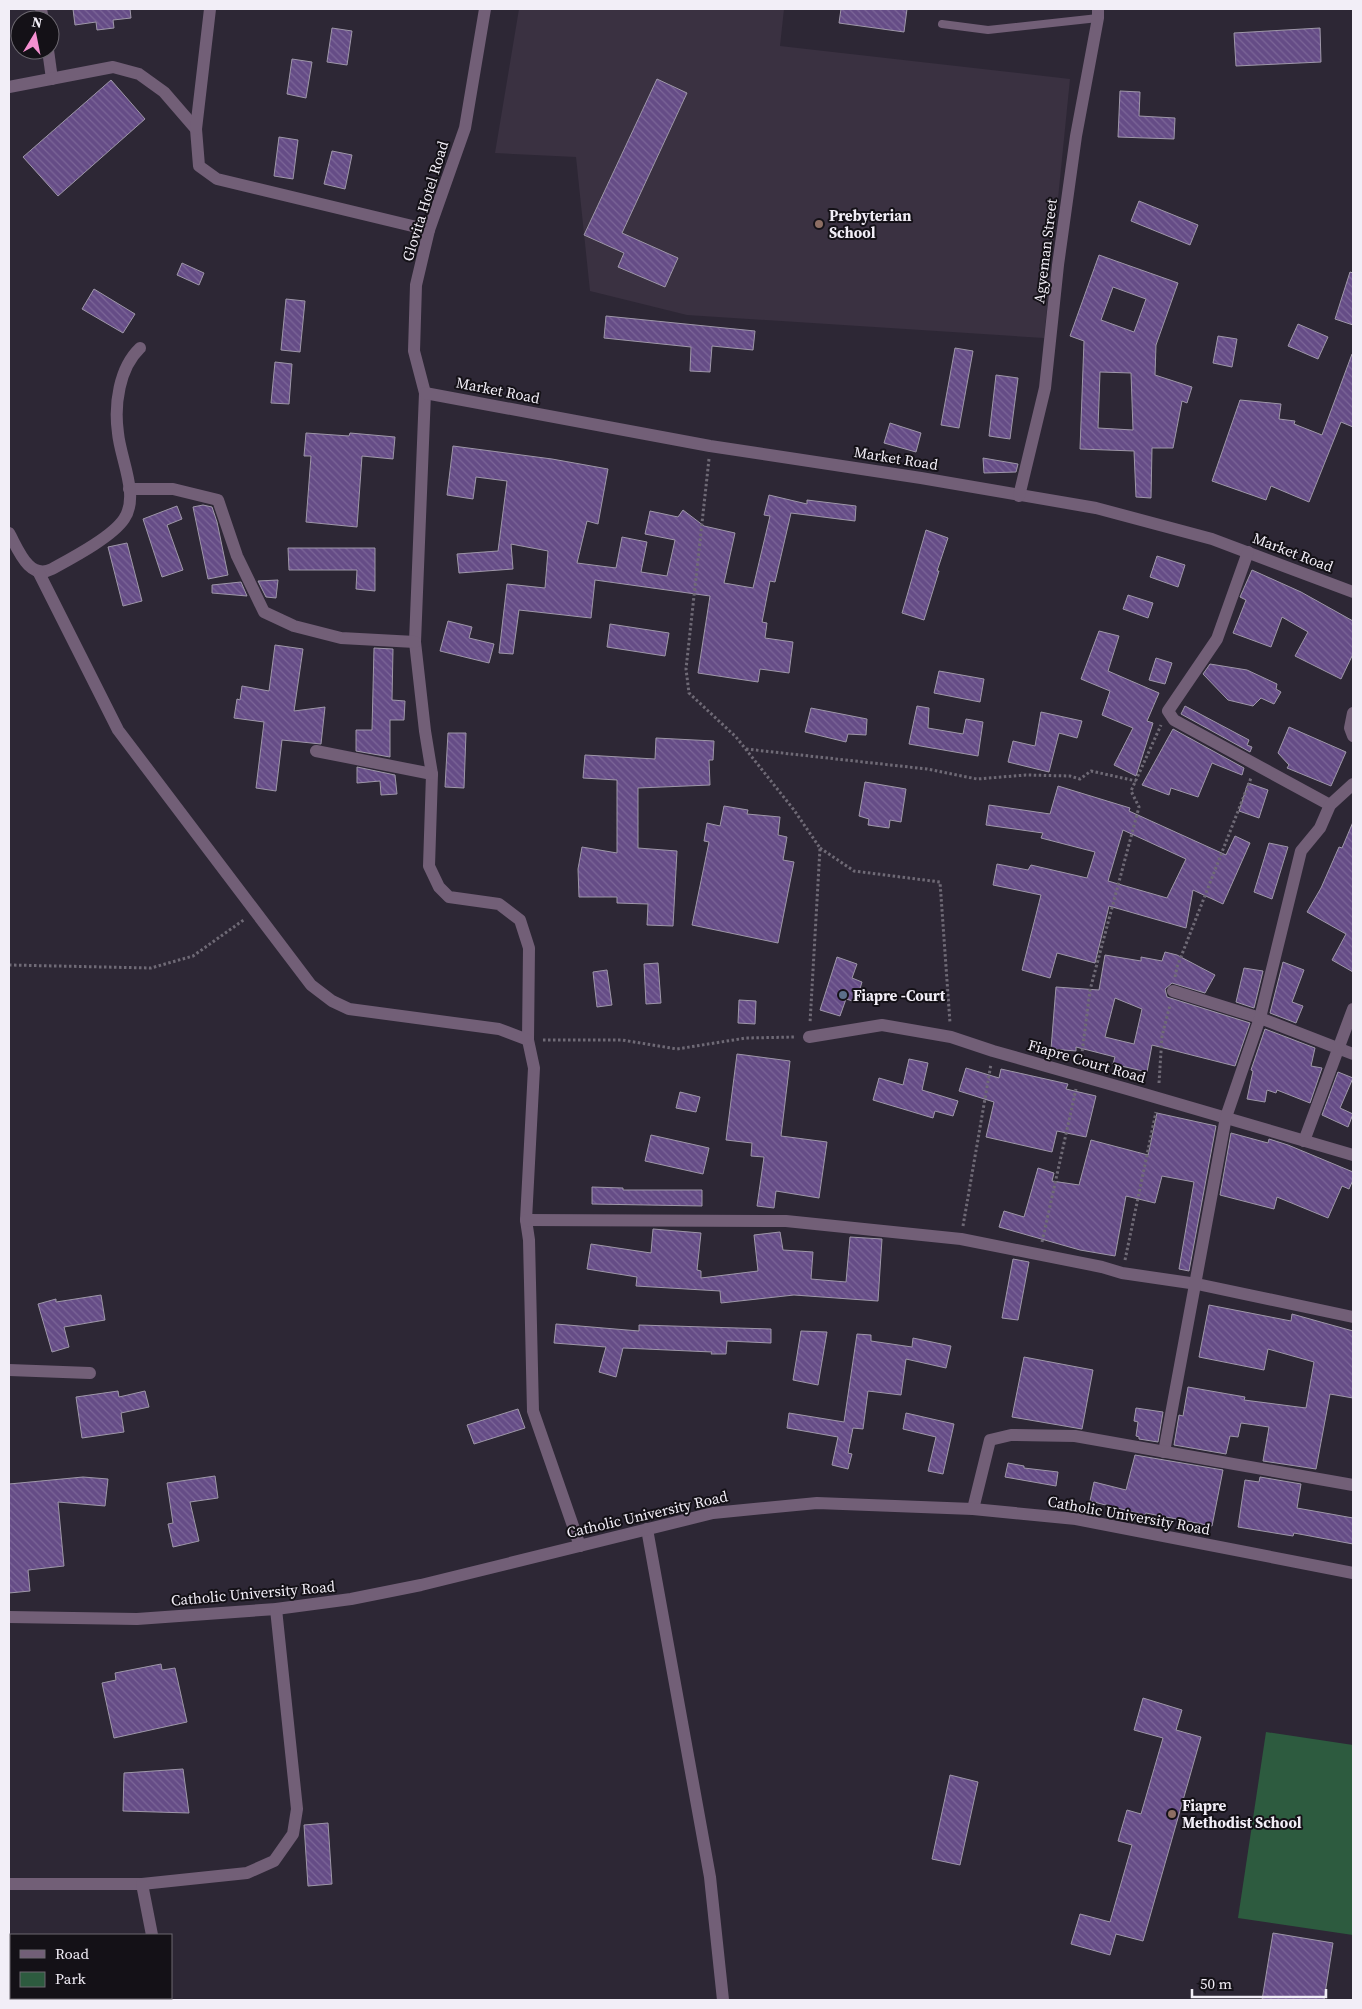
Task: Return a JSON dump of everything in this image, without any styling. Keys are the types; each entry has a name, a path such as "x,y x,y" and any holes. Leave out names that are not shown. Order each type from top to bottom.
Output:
{"street":[{"path":"210,9 196,129 200,166 217,179 429,230"},
{"name":"Glovita Hotel Road","path":"485,9 465,128 429,230 416,284 414,351 425,393 415,642 424,731 432,774 429,866 439,887 450,897 499,904 520,920 529,948 528,1040 534,1068 526,1220 533,1411 580,1546"},
{"name":"Agyeman Street","path":"1019,496 1045,388 1058,265 1076,136 1098,13"},
{"path":"49,60 52,79"},
{"path":"9,87 112,67 139,74 164,92 196,129"},
{"path":"39,573 50,570 108,536 125,519 129,507 129,489 128,468 118,434 119,390 131,356 140,348"},
{"name":"Market Road","path":"425,393 710,446 921,478 1096,508 1212,539 1353,592"},
{"path":"129,489 173,489 218,500 237,556 264,612 294,626 341,638 415,642"},
{"path":"9,533 31,569 39,573 118,730 311,985 332,1001 349,1009 499,1029 528,1040"},
{"path":"1248,552 1217,639 1168,711 1174,720 1330,805"},
{"path":"1353,713 1350,728 1353,736"},
{"path":"316,752 432,774"},
{"path":"1164,1452 1226,1117 1260,1018 1301,851 1320,828 1330,805 1353,784"},
{"path":"1173,991 1260,1018 1353,1054"},
{"path":"1304,1140 1353,1009"},
{"name":"Fiapre Court Road","path":"809,1037 882,1024 951,1037 993,1051 1226,1117 1353,1156"},
{"path":"526,1220 690,1222 775,1220 961,1239 1122,1272 1196,1284 1353,1317"},
{"path":"9,1370 90,1373"},
{"path":"973,1509 990,1440 1011,1435 1075,1436 1353,1485"},
{"name":"Catholic University Road","path":"9,1616 137,1619 276,1609 351,1599 421,1585 712,1513 818,1503 973,1509 1076,1519 1353,1573"},
{"path":"646,1529 710,1876 723,2000"},
{"path":"9,1884 90,1886 142,1884 247,1873 274,1861 293,1834 296,1809 276,1609"},
{"path":"142,1884 152,1934"}],"lane":[{"path":"942,24 988,30 1098,13"}],"path":[{"path":"710,446 686,669 689,693 736,737 794,810 820,848 854,871 940,882 951,1037"},
{"path":"1039,1255 1079,1075 1090,990 1139,807 1131,791 1168,711"},
{"path":"746,749 927,769 977,778 1026,775 1070,776 1080,779 1092,771 1136,781"},
{"path":"1122,1272 1159,1098 1162,1036 1177,967 1256,765"},
{"path":"528,1040 622,1040 677,1048 746,1038 809,1037 820,848"},
{"path":"9,965 151,968 193,956 255,911"},
{"path":"961,1239 993,1051"}],"shaded area":[{"name":"Prebyterian School","path":"519,9 784,9 780,46 1070,79 1044,338 687,315 590,291 576,157 495,153"}],"green space":[{"path":"1266,1732 1353,1745 1353,1935 1238,1918"}],"building":[{"path":"73,9 130,9 131,18 113,20 114,28 97,30 96,22 75,25"},
{"path":"841,9 907,9 904,32 839,23"},
{"path":"332,28 352,31 347,65 327,62"},
{"path":"1320,28 1321,62 1236,66 1234,33"},
{"path":"292,59 312,62 306,98 287,94"},
{"path":"657,79 687,93 622,233 678,258 665,287 618,267 624,253 584,235"},
{"path":"111,80 145,119 58,196 23,157"},
{"path":"1120,91 1140,92 1139,116 1175,118 1174,139 1118,137"},
{"path":"279,137 298,140 293,179 274,176"},
{"path":"332,151 352,155 345,189 324,184"},
{"path":"1139,201 1198,225 1190,245 1131,221"},
{"path":"1099,255 1178,283 1156,345 1155,375 1192,387 1187,403 1182,401 1173,448 1152,448 1151,498 1136,497 1134,451 1080,449 1084,341 1070,336","holes":["1113,287 1146,299 1134,332 1101,320","1100,372 1131,373 1133,430 1098,428"]},
{"path":"182,263 204,273 199,285 177,275"},
{"path":"1350,272 1353,273 1353,325 1335,319"},
{"path":"94,289 135,314 123,333 82,309"},
{"path":"286,299 305,301 300,352 281,350"},
{"path":"606,316 755,331 753,350 712,346 710,372 690,371 691,347 604,338"},
{"path":"1298,324 1328,337 1318,359 1288,346"},
{"path":"1218,336 1237,339 1232,367 1213,363"},
{"path":"955,348 973,351 959,428 941,425"},
{"path":"1352,354 1353,427 1341,422 1309,502 1271,486 1266,500 1212,481 1240,400 1281,404 1279,419 1295,421 1294,424 1322,435"},
{"path":"275,362 292,364 289,404 271,403"},
{"path":"996,375 1018,378 1010,439 989,436"},
{"path":"890,423 921,433 916,452 884,443"},
{"path":"306,433 349,436 350,433 395,437 393,459 362,456 357,527 306,522 311,456 304,456"},
{"path":"453,446 552,459 608,469 598,524 587,521 577,563 616,568 622,537 647,542 641,572 667,576 675,540 645,534 650,511 678,517 683,510 704,526 735,533 724,583 753,588 770,516 764,515 769,495 807,504 807,500 856,506 855,521 791,513 775,582 770,581 762,622 767,623 765,638 793,642 789,673 760,669 758,682 698,673 710,596 595,580 591,618 519,610 513,654 499,653 507,584 545,588 548,551 511,544 513,569 459,573 457,554 498,551 507,481 476,477 473,499 447,495"},
{"path":"983,458 1018,464 1016,472 984,473"},
{"path":"203,505 212,507 228,575 208,579 193,507"},
{"path":"177,506 182,519 167,525 183,570 162,577 143,519"},
{"path":"926,530 948,538 924,620 902,613"},
{"path":"127,543 142,601 123,606 108,547"},
{"path":"288,548 375,548 375,591 356,589 357,570 289,570"},
{"path":"1157,556 1185,565 1178,587 1150,577"},
{"path":"1252,570 1301,592 1353,621 1353,654 1341,679 1295,656 1308,632 1282,617 1271,647 1233,633 1246,600 1240,597"},
{"path":"278,580 276,598 266,597 258,581"},
{"path":"241,582 247,596 212,593 212,585"},
{"path":"1128,595 1153,603 1148,618 1123,609"},
{"path":"448,621 472,627 469,638 494,644 489,663 440,651"},
{"path":"610,624 669,633 665,656 607,647"},
{"path":"1099,631 1119,636 1108,671 1159,693 1147,721 1153,723 1136,776 1114,765 1133,728 1102,715 1110,691 1081,679"},
{"path":"275,645 303,649 294,711 325,707 321,744 282,740 276,791 256,788 264,722 234,718 237,699 240,700 242,686 269,691"},
{"path":"374,648 393,649 392,700 405,701 404,720 390,720 390,757 356,751 356,730 372,730"},
{"path":"1156,658 1172,663 1165,684 1149,680"},
{"path":"1210,664 1247,670 1277,684 1276,689 1281,692 1274,704 1261,698 1253,706 1228,700 1203,674"},
{"path":"939,671 984,679 980,702 934,693"},
{"path":"917,706 929,708 928,728 963,734 966,719 983,722 978,756 909,744"},
{"path":"1185,706 1249,740 1247,745 1252,747 1250,752 1181,714"},
{"path":"811,708 867,719 866,735 848,734 846,742 805,732"},
{"path":"1041,712 1082,721 1077,738 1059,733 1049,772 1008,762 1013,741 1035,746"},
{"path":"1289,727 1346,752 1331,786 1287,768 1289,765 1278,753"},
{"path":"1173,729 1244,768 1242,775 1212,763 1198,797 1171,788 1169,795 1142,785"},
{"path":"448,733 466,733 464,788 445,787"},
{"path":"656,738 714,741 713,760 709,760 710,785 638,788 638,848 677,851 673,926 647,925 648,904 617,903 617,897 579,897 578,869 582,847 617,853 617,780 583,778 585,755 655,759"},
{"path":"357,767 395,775 397,794 381,795 380,781 357,783"},
{"path":"865,782 906,789 901,822 890,820 889,828 868,825 869,819 859,816"},
{"path":"1248,783 1268,790 1259,818 1239,811"},
{"path":"1058,786 1130,808 1129,811 1226,855 1235,836 1250,843 1223,904 1193,890 1186,928 1109,906 1095,963 1057,953 1050,978 1022,970 1041,895 993,885 997,864 1028,870 1031,865 1087,878 1095,852 1041,838 1043,833 986,825 989,805 1050,814","holes":["1123,830 1186,859 1167,898 1108,881"]},
{"path":"724,806 748,810 747,814 780,817 778,835 787,837 783,860 794,862 778,943 692,925 709,842 704,841 707,823 720,826"},
{"path":"1353,822 1353,972 1332,960 1346,934 1307,912 1321,888 1339,847 1342,848"},
{"path":"1269,843 1288,847 1272,899 1254,892"},
{"path":"1165,952 1177,955 1215,975 1205,993 1172,983 1165,989 1167,997 1250,1023 1235,1066 1152,1045 1147,1072 1113,1064 1115,1057 1076,1047 1076,1051 1051,1049 1056,987 1099,990 1105,955 1141,961 1141,957 1162,961","holes":["1115,998 1142,1009 1134,1044 1105,1037"]},
{"path":"837,957 857,964 852,978 862,982 856,1002 846,999 840,1016 820,1010"},
{"path":"1283,962 1304,970 1292,1002 1303,1006 1296,1023 1270,1013"},
{"path":"658,963 661,1003 646,1004 644,964"},
{"path":"1244,968 1263,971 1254,1008 1236,1002"},
{"path":"607,970 612,1005 597,1007 593,972"},
{"path":"739,1000 756,1001 755,1024 738,1023"},
{"path":"1265,1029 1315,1048 1311,1066 1322,1068 1310,1103 1277,1090 1276,1093 1267,1090 1265,1102 1247,1099 1253,1071 1251,1070"},
{"path":"737,1054 790,1061 781,1136 827,1142 819,1198 776,1191 774,1208 757,1206 764,1157 751,1156 752,1143 726,1140"},
{"path":"909,1059 928,1063 922,1090 958,1101 953,1116 935,1111 933,1118 873,1100 879,1078 903,1085"},
{"path":"966,1068 999,1078 1001,1069 1068,1084 1066,1089 1096,1096 1086,1137 1057,1131 1052,1152 986,1137 994,1102 959,1091"},
{"path":"1338,1072 1353,1078 1340,1108 1353,1114 1348,1127 1322,1115"},
{"path":"680,1092 700,1097 696,1112 676,1108"},
{"path":"1157,1113 1216,1126 1189,1271 1179,1269 1194,1182 1162,1176 1155,1203 1126,1196 1115,1256 1080,1250 999,1227 1004,1211 1024,1217 1038,1168 1054,1173 1052,1181 1079,1185 1091,1140 1148,1155"},
{"path":"1231,1133 1268,1143 1269,1139 1288,1145 1353,1172 1353,1180 1349,1189 1342,1186 1328,1218 1277,1197 1274,1209 1220,1195"},
{"path":"651,1135 709,1148 703,1174 645,1161"},
{"path":"592,1187 623,1188 623,1190 702,1190 702,1206 592,1204"},
{"path":"653,1229 701,1233 697,1270 701,1271 701,1278 758,1271 754,1235 780,1232 783,1250 813,1252 811,1279 846,1282 850,1237 882,1239 878,1301 794,1295 721,1303 720,1291 636,1286 637,1277 587,1269 591,1244 651,1253"},
{"path":"1013,1259 1029,1262 1018,1320 1002,1318"},
{"path":"101,1295 105,1320 64,1327 69,1347 52,1352 38,1304 56,1299 56,1302"},
{"path":"1209,1305 1291,1321 1292,1314 1353,1331 1353,1398 1330,1394 1316,1469 1263,1461 1269,1427 1241,1423 1238,1437 1230,1436 1226,1454 1174,1445 1179,1415 1183,1416 1188,1387 1245,1397 1244,1400 1306,1408 1314,1362 1268,1349 1264,1370 1199,1357"},
{"path":"556,1324 639,1331 639,1325 771,1329 771,1343 727,1341 726,1354 623,1348 616,1377 599,1372 606,1347 554,1343"},
{"path":"801,1331 827,1332 818,1385 793,1380"},
{"path":"857,1334 871,1335 871,1341 912,1347 913,1338 951,1346 946,1368 906,1359 901,1395 868,1391 863,1429 853,1428 848,1453 852,1454 848,1469 832,1465 838,1437 787,1428 789,1413 844,1422"},
{"path":"1024,1357 1093,1370 1082,1429 1012,1417"},
{"path":"118,1391 119,1397 145,1391 149,1407 121,1413 124,1432 82,1438 76,1397"},
{"path":"1136,1408 1163,1412 1158,1442 1139,1439 1136,1436 1138,1422 1134,1421"},
{"path":"518,1409 525,1428 474,1444 467,1425"},
{"path":"906,1413 954,1424 943,1474 928,1471 936,1437 903,1429"},
{"path":"1135,1455 1223,1470 1212,1526 1146,1513 1145,1515 1090,1501 1094,1482 1126,1490"},
{"path":"1008,1463 1024,1466 1024,1468 1058,1472 1056,1486 1005,1477"},
{"path":"215,1476 218,1498 190,1502 199,1541 173,1547 168,1524 173,1523 167,1483"},
{"path":"83,1477 108,1479 105,1506 58,1502 64,1566 28,1570 30,1591 9,1593 9,1484"},
{"path":"1260,1477 1301,1484 1297,1508 1353,1518 1353,1544 1294,1533 1293,1536 1238,1527 1245,1480 1259,1482"},
{"path":"161,1664 162,1670 175,1668 187,1722 114,1738 102,1683 116,1680 115,1673"},
{"path":"1143,1698 1182,1710 1176,1730 1201,1737 1143,1941 1116,1934 1110,1955 1071,1944 1080,1914 1110,1922 1132,1845 1118,1841 1127,1810 1141,1814 1163,1738 1134,1730"},
{"path":"183,1769 189,1813 123,1811 124,1773"},
{"path":"950,1775 978,1782 960,1865 932,1859"},
{"path":"328,1823 332,1884 308,1886 304,1825"},
{"path":"1273,1933 1333,1943 1324,2000 1262,2000"}],"place":[{"name":"Prebyterian School","path":"819,224"},
{"name":"Fiapre -Court","path":"843,995"},
{"name":"Fiapre Methodist School","path":"1172,1814"}]}
